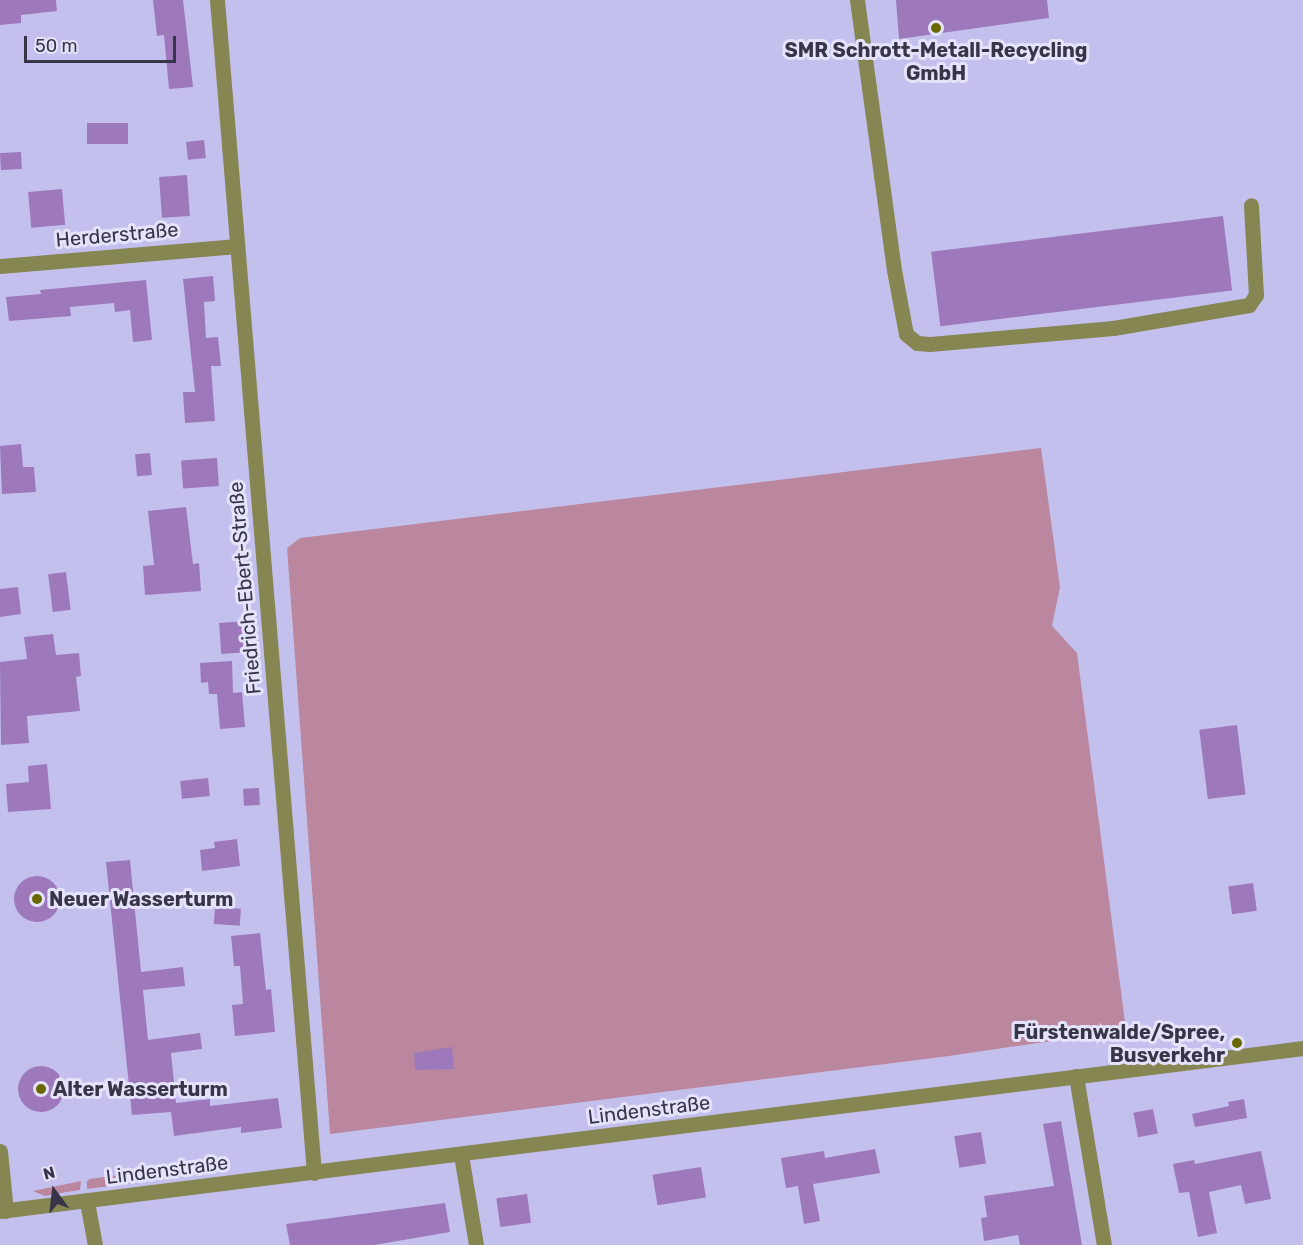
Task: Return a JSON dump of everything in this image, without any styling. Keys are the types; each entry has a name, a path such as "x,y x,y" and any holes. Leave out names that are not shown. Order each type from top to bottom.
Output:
{"street":[{"name":"Friedrich-Ebert-Straße","path":"217,0 314,1173"},
{"path":"858,0 894,270 906,334 917,343 930,344 1113,328 1231,310 1249,305 1256,295 1251,205"},
{"name":"Herderstraße","path":"0,266 237,246"},
{"name":"Lindenstraße","path":"3,1211 1303,1048"},
{"path":"1076,1076 1104,1245"},
{"path":"0,1151 3,1211"},
{"path":"461,1155 476,1245"},
{"path":"87,1202 94,1245"}],"shaded area":[{"path":"1041,448 1060,587 1052,626 1077,653 1126,1030 949,1056 330,1134 287,548 300,538"},
{"path":"162,1169 163,1179 87,1189 87,1181 90,1179"},
{"path":"81,1181 80,1190 45,1196 33,1191"}],"building":[{"path":"0,0 56,0 57,11 21,15 21,23 0,25"},
{"path":"153,0 183,0 193,87 169,89 164,35 157,36"},
{"name":"SMR Schrott-Metall-Recycling GmbH","path":"896,0 1047,0 1049,18 899,39"},
{"path":"87,123 128,123 128,144 87,144"},
{"path":"204,140 206,158 188,160 186,142"},
{"path":"21,152 22,169 1,170 0,153"},
{"path":"187,175 190,216 162,218 159,177"},
{"path":"62,189 65,225 31,228 28,192"},
{"path":"1223,216 1232,290 940,326 931,252"},
{"path":"213,276 215,301 204,302 206,338 218,337 221,366 211,366 215,421 185,423 183,392 195,392 183,279"},
{"path":"146,280 152,340 133,342 130,310 115,312 114,303 70,307 71,316 9,321 6,297 41,294 40,290"},
{"path":"21,444 23,467 34,467 36,492 2,494 0,446"},
{"path":"150,453 152,475 137,476 135,454"},
{"path":"217,458 219,486 183,488 181,461"},
{"path":"186,507 193,564 199,563 201,591 145,595 143,566 154,565 148,511"},
{"path":"66,572 71,610 53,612 48,574"},
{"path":"18,587 21,614 0,617 0,589"},
{"path":"247,621 249,652 221,654 219,623"},
{"path":"53,634 56,655 79,653 81,676 76,677 80,711 27,716 29,743 1,745 0,662 27,659 24,637"},
{"path":"232,661 233,693 242,692 245,727 220,729 217,694 209,694 208,682 201,683 200,663"},
{"path":"1237,725 1246,794 1208,799 1199,730"},
{"path":"47,764 51,809 8,812 6,784 29,782 28,766"},
{"path":"208,778 210,796 182,799 180,781"},
{"path":"259,788 260,805 244,806 243,789"},
{"path":"237,839 240,866 202,871 200,850 215,848 214,842"},
{"path":"130,860 141,972 183,967 185,986 143,990 148,1040 200,1033 202,1049 171,1053 176,1103 210,1099 210,1106 278,1098 282,1128 241,1133 241,1127 174,1136 171,1112 132,1115 106,862"},
{"name":"Neuer Wasserturm","path":"37,876 53,883 60,899 53,915 37,922 21,915 14,899 21,883"},
{"path":"1253,883 1257,911 1232,914 1228,886"},
{"path":"215,907 241,909 240,926 214,924"},
{"path":"260,933 266,990 271,989 275,1032 235,1036 232,1005 243,1004 240,966 234,966 231,936"},
{"path":"452,1047 454,1069 415,1070 414,1053"},
{"name":"Alter Wasserturm","path":"41,1066 57,1073 64,1089 57,1105 41,1112 25,1105 18,1089 25,1073"},
{"path":"1244,1099 1247,1118 1195,1127 1192,1114 1229,1106 1228,1102"},
{"path":"1153,1109 1158,1134 1138,1137 1133,1113"},
{"path":"1061,1121 1082,1245 1020,1245 1018,1235 984,1241 981,1218 987,1217 984,1196 1054,1186 1043,1124"},
{"path":"981,1132 986,1164 959,1168 954,1136"},
{"path":"875,1149 880,1173 813,1184 820,1221 804,1224 798,1186 786,1188 781,1158 824,1151 825,1158"},
{"path":"1261,1151 1271,1199 1245,1204 1241,1185 1209,1192 1217,1233 1198,1237 1189,1192 1179,1193 1173,1164 1194,1160 1195,1164"},
{"path":"701,1167 706,1198 657,1205 653,1175"},
{"path":"527,1194 531,1223 500,1227 496,1198"},
{"path":"445,1203 450,1232 374,1245 290,1245 286,1224"}],"place":[{"name":"SMR Schrott-Metall-Recycling GmbH","path":"936,28"},
{"name":"Neuer Wasserturm","path":"37,899"},
{"name":"Fürstenwalde/Spree, Busverkehr","path":"1237,1043"},
{"name":"Alter Wasserturm","path":"41,1089"}]}
